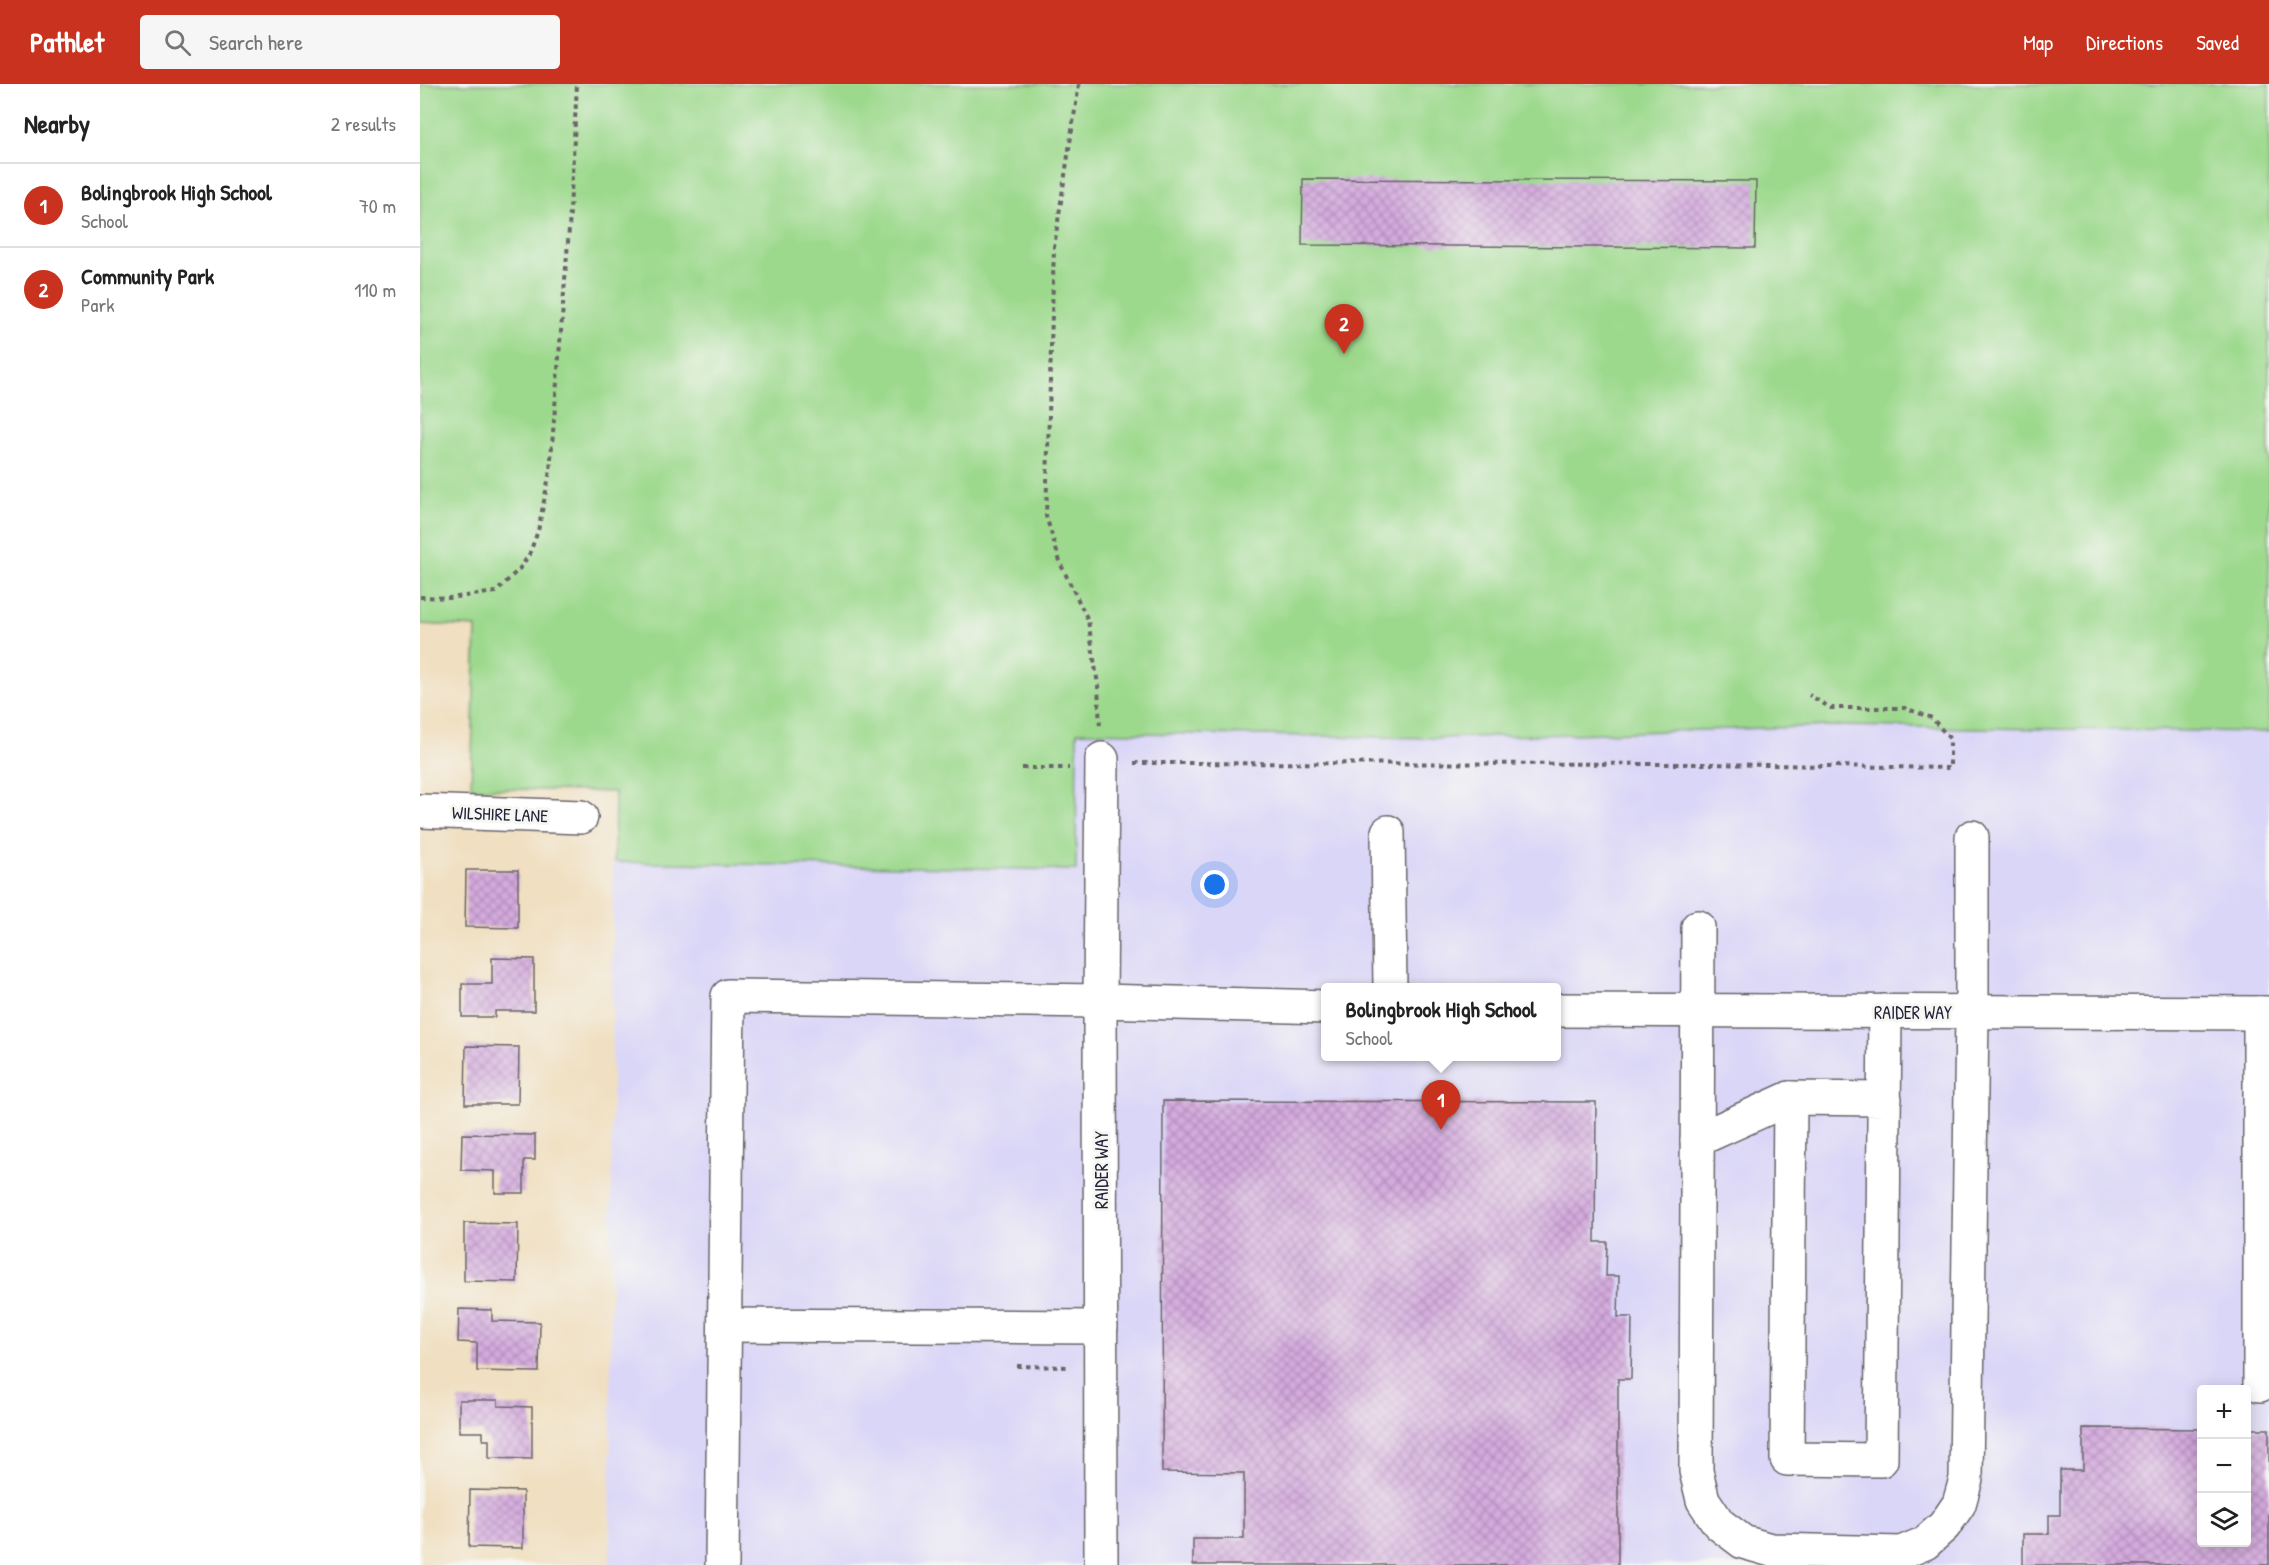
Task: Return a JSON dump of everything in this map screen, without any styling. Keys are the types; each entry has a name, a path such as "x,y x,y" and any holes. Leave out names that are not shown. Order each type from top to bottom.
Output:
{"street":[{"name":"RAIDER WAY","path":"1101,1565 1102,762"},
{"name":"WILSHIRE LANE","path":"420,812 581,817"},
{"path":"1388,832 1390,983"},
{"path":"1698,927 1696,1471 1703,1500 1719,1524 1743,1542 1771,1550 1901,1553 1925,1543 1944,1526 1959,1504 1966,1479 1972,837"},
{"path":"722,1565 729,996 1100,1001 1321,1007"},
{"name":"RAIDER WAY","path":"1561,1010 2265,1013"},
{"path":"1790,1098 1787,1459 1881,1460 1885,1011"},
{"path":"2260,1385 2265,1013"},
{"path":"1697,1140 1790,1098 1885,1099"},
{"path":"725,1324 1101,1327"}],"path":[{"path":"420,597 449,598 496,591 525,562 538,531 550,471 569,229 577,84"},
{"path":"1079,84 1054,247 1046,516 1061,565 1088,621 1098,685 1102,762"},
{"path":"1022,768 1078,768 1102,762 1708,764 1950,768 1950,739 1932,718 1905,708 1831,708 1809,695"},
{"path":"1017,1366 1074,1367"}],"shaded area":[{"path":"1832,726 2269,732 2269,1565 610,1565 613,862 1075,870 1076,732 1439,738"}],"green space":[{"path":"420,84 2269,84 2269,732 1832,726 1439,738 1077,732 1076,870 614,862 615,792 471,788 476,627 420,624"}],"building":[{"path":"1303,179 1756,181 1755,248 1302,245"},
{"path":"466,870 518,870 518,928 465,927"},
{"path":"492,958 534,959 534,1011 495,1011 495,1017 462,1017 462,984 492,984"},
{"path":"466,1046 519,1047 518,1104 465,1104"},
{"path":"1163,1101 1596,1102 1595,1242 1607,1242 1606,1276 1619,1276 1618,1317 1632,1317 1631,1379 1618,1379 1618,1565 1193,1565 1193,1539 1244,1539 1244,1473 1162,1472"},
{"path":"462,1134 535,1135 535,1160 524,1160 524,1193 495,1193 495,1171 461,1170"},
{"path":"464,1223 518,1224 517,1282 464,1281"},
{"path":"459,1309 492,1310 492,1321 540,1322 539,1372 477,1371 477,1343 458,1342"},
{"path":"459,1400 498,1400 498,1406 532,1407 532,1459 489,1458 489,1440 483,1440 483,1432 459,1432"},
{"path":"2083,1428 2197,1429 2197,1547 2251,1547 2251,1429 2269,1429 2269,1565 2023,1565 2023,1534 2049,1534 2049,1515 2060,1515 2060,1470 2083,1470"},
{"path":"470,1490 523,1491 523,1548 469,1547"}],"place":[{"name":"Community Park","path":"1344,354"},
{"name":"Bolingbrook High School","path":"1441,1130"}]}
